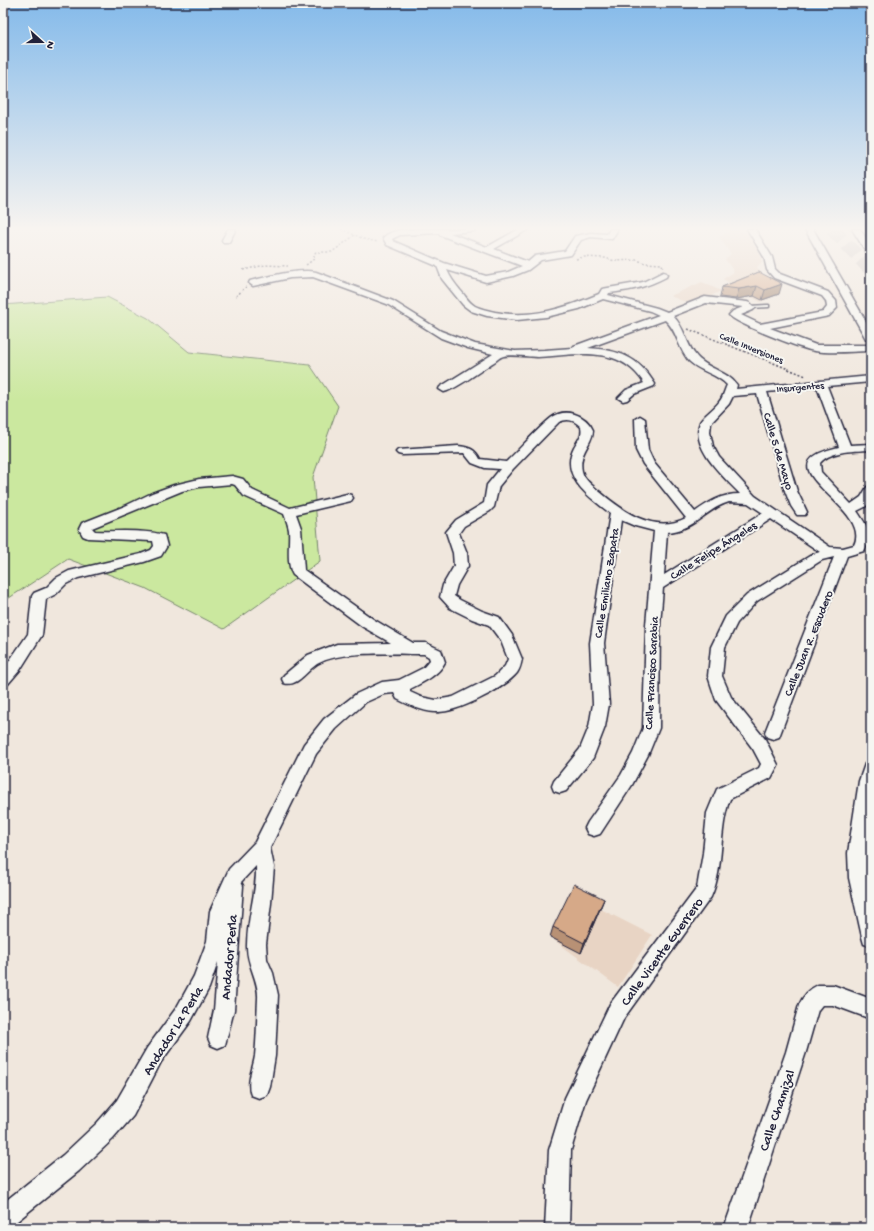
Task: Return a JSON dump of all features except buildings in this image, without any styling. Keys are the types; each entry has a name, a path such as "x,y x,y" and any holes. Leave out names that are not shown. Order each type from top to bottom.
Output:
{"street":[{"path":"347,286 393,304 445,336 471,346 500,354 569,351 615,354 628,361 643,374 650,384 630,392 623,398"},
{"path":"452,286 467,305 476,310 499,316 516,318 551,315 585,304 603,296 605,291 637,286"},
{"path":"759,327 826,314 832,308 831,301 825,294 805,286"},
{"path":"841,286 871,339"},
{"path":"603,296 618,302 649,308 667,316 676,326 693,359 700,365 727,379 732,385 730,393 725,402 706,422 704,432 707,446 714,459 751,499 815,544 838,553 848,553 859,548 863,540 862,530 850,509 816,474 813,468 814,462 820,457 846,449 871,447"},
{"path":"569,351 667,316 705,300 735,302 750,307"},
{"path":"750,307 734,315 759,327 814,348 871,348"},
{"path":"444,388 500,354"},
{"name":"Insurgentes","path":"730,393 871,379"},
{"path":"821,384 846,449"},
{"name":"Calle 5 de Mayo","path":"761,390 791,491 801,512"},
{"path":"289,679 313,659 337,650 426,648 436,654 438,662 428,672 402,686 402,695 419,703 436,706 456,703 500,680 512,669 515,659 507,638 494,621 477,615 455,604 447,597 450,585 461,566 460,553 452,532 460,523 490,504 493,485 509,466 555,420 561,417 568,416 578,418 587,429 588,436 579,449 576,459 578,476 584,484 616,512 633,521 661,528 674,528 684,524 726,498 736,496 751,499"},
{"path":"640,419 642,450 649,464 692,518"},
{"path":"402,452 458,449 467,450 472,454 476,461 480,463 509,466"},
{"path":"3,680 35,635 39,596 51,591 61,581 74,574 144,558 156,553 160,546 159,538 149,536 130,537 93,535 88,533 85,529 86,526 129,509 156,496 178,488 199,483 232,480 239,482 248,493 289,512 347,498"},
{"path":"850,509 863,504 871,490"},
{"path":"289,512 295,528 298,572 368,624 410,648"},
{"name":"Calle Emiliano Zapata","path":"560,786 587,752 597,727 601,704 597,644 616,512"},
{"name":"Calle Felipe Ángeles","path":"656,586 771,513"},
{"name":"Calle Francisco Sarabia","path":"594,828 614,802 646,743 650,728 653,625 661,528"},
{"name":"Calle Juan R. Escudero","path":"773,732 834,578 838,553"},
{"name":"Calle Vicente Guerrero","path":"557,1228 560,1150 576,1098 617,1011 705,891 712,853 716,813 723,794 765,773 770,765 759,744 724,700 715,676 718,647 731,620 752,598 818,558 838,553"},
{"name":"Andador La Perla","path":"3,1218 71,1163 105,1131 125,1108 154,1055 184,1014 202,981 216,941 219,911 235,875 261,848 310,748 330,724 361,698 382,688 402,686"},
{"path":"871,769 867,781 864,855 858,878 871,936"},
{"path":"259,1087 264,1056 268,995 263,973 257,960 256,944 265,867 261,848"},
{"name":"Andador Perla","path":"218,1038 224,1010 235,875"},
{"name":"Calle Chamizal","path":"736,1228 796,1052 809,1005 818,995 833,995 871,1009"}],"lane":[{"path":"750,307 767,306"}],"path":[{"path":"236,296 248,286"},
{"name":"Calle Inversiones","path":"676,326 685,327 819,381 821,384"}],"shaded area":[{"path":"692,286 711,286 721,291 693,305 670,296"},
{"path":"735,286 774,286 781,293 760,302"},
{"path":"571,894 652,935 618,987 550,937"}],"green space":[{"path":"107,297 148,318 189,352 310,365 338,406 313,477 320,561 224,629 145,588 68,559 3,602 3,305"}]}
